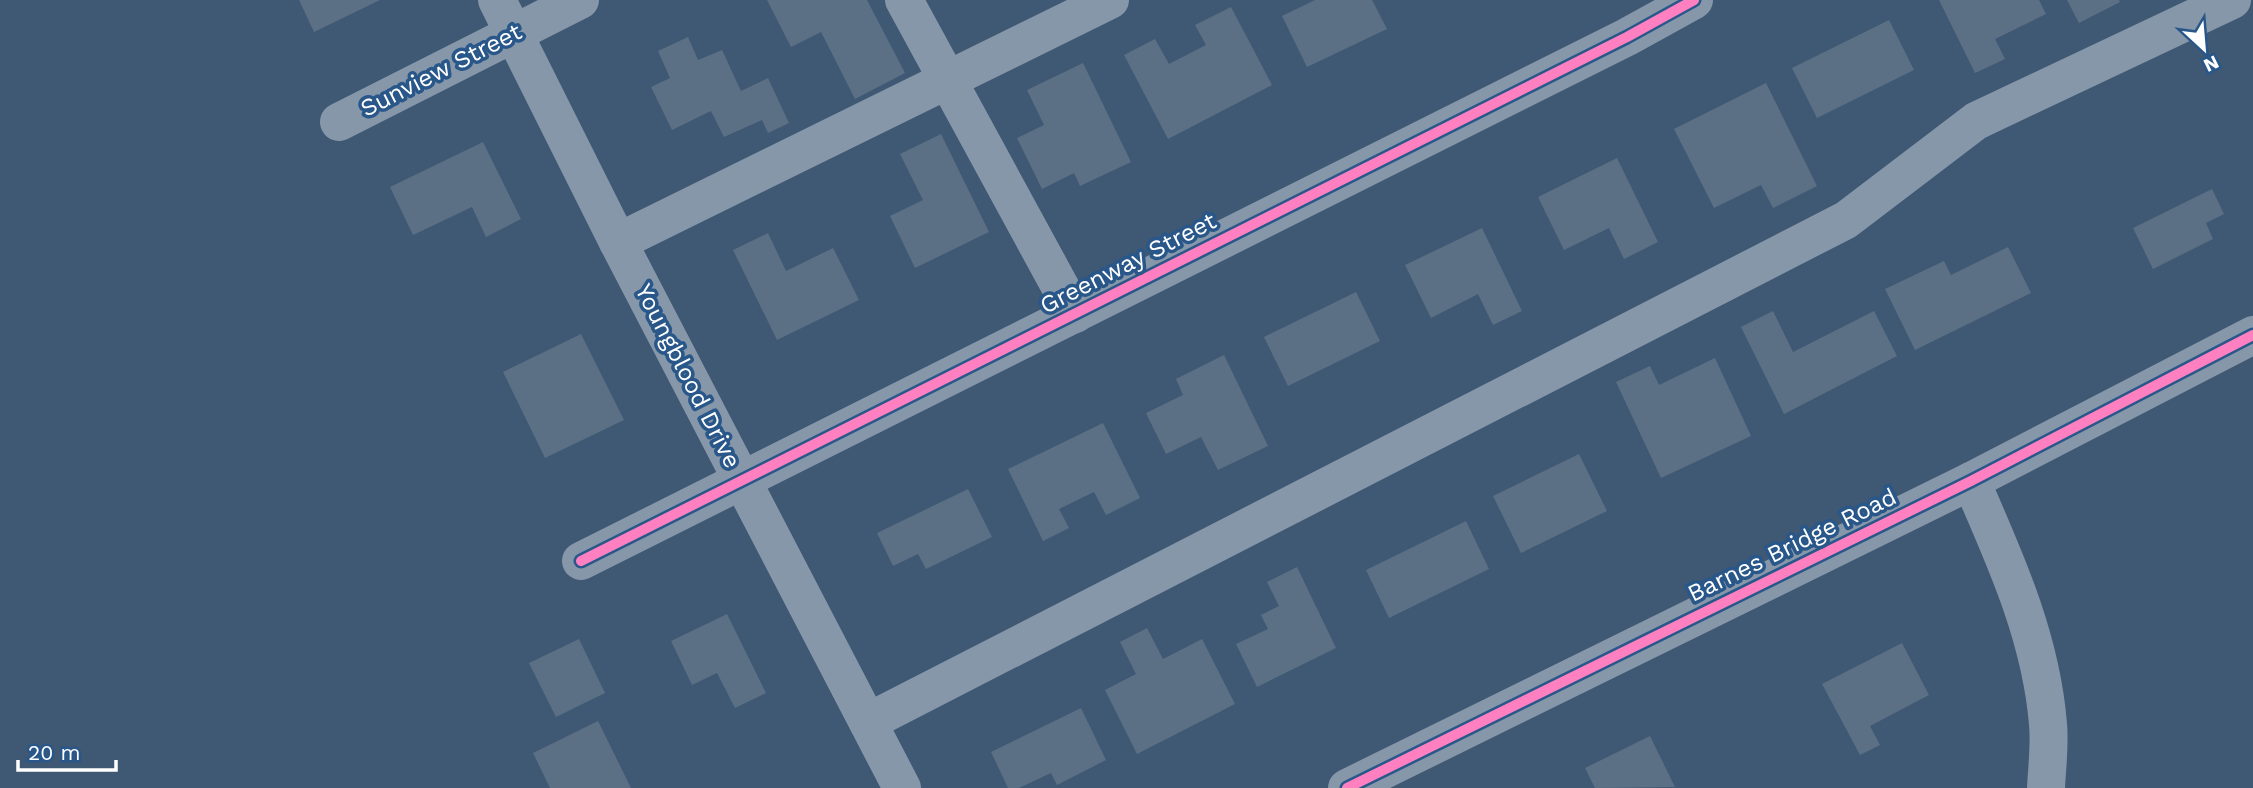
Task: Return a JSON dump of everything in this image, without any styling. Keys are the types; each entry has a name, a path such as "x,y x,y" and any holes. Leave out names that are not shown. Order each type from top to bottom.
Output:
{"street":[{"name":"Youngblood Drive","path":"497,0 618,242 902,788"},
{"name":"Sunview Street","path":"339,122 580,0"},
{"path":"904,0 1075,314"},
{"path":"618,242 1110,0"},
{"name":"Greenway Street","path":"580,561 1615,43 1694,0"},
{"path":"868,722 1846,220 1976,121 2232,0"},
{"name":"Barnes Bridge Road","path":"1347,788 1971,481 2253,335"},
{"path":"1971,481 2013,577 2036,647 2048,725 2046,788"}],"building":[{"path":"299,0 380,0 314,32"},
{"path":"767,0 867,0 905,73 855,99 821,32 791,47"},
{"path":"1315,0 1372,0 1387,29 1307,67 1282,16"},
{"path":"1939,0 2039,0 2046,14 1995,39 2005,59 1975,73"},
{"path":"2067,0 2119,0 2120,2 2079,23"},
{"path":"1231,7 1272,85 1168,139 1124,55 1155,39 1169,64 1206,45 1195,25"},
{"path":"1889,20 1914,70 1817,118 1792,68"},
{"path":"688,37 698,60 722,50 741,91 768,78 789,123 768,133 762,120 724,137 711,111 672,130 651,87 670,78 658,51"},
{"path":"1083,63 1131,162 1080,186 1074,173 1042,189 1017,138 1044,125 1027,90"},
{"path":"1766,83 1817,186 1773,208 1761,185 1714,208 1674,129"},
{"path":"941,134 989,232 915,268 890,216 923,200 900,154"},
{"path":"483,142 521,219 486,237 472,207 413,235 390,187"},
{"path":"1617,158 1658,242 1624,259 1609,228 1564,250 1538,197"},
{"path":"2212,189 2224,214 2206,223 2213,239 2153,269 2133,228"},
{"path":"1482,228 1522,311 1493,325 1478,294 1431,318 1405,265"},
{"path":"768,233 786,271 833,248 859,300 777,340 733,250"},
{"path":"2008,247 2031,293 1915,350 1885,289 1944,261 1951,275"},
{"path":"1356,292 1380,341 1288,386 1264,337"},
{"path":"1773,311 1793,352 1874,311 1897,356 1784,414 1741,327"},
{"path":"581,334 624,420 545,458 503,372"},
{"path":"1224,355 1268,446 1218,470 1201,437 1166,454 1146,413 1183,395 1176,379"},
{"path":"1715,358 1751,436 1661,478 1616,382 1650,366 1659,385"},
{"path":"1103,423 1140,498 1106,515 1094,492 1059,509 1069,528 1043,541 1008,469"},
{"path":"1579,454 1607,511 1521,553 1493,496"},
{"path":"968,489 992,537 926,569 918,554 893,566 877,533"},
{"path":"1466,521 1489,569 1389,618 1366,570"},
{"path":"1297,567 1336,648 1257,687 1236,644 1268,629 1261,615 1279,606 1267,582"},
{"path":"727,614 766,693 735,708 717,673 692,685 671,641"},
{"path":"1147,628 1163,659 1202,639 1235,704 1137,754 1105,690 1136,674 1120,642"},
{"path":"579,639 605,693 556,717 529,663"},
{"path":"1902,643 1929,695 1870,726 1880,745 1860,755 1822,684"},
{"path":"1081,708 1106,760 1057,785 1051,773 1019,788 1008,788 991,752"},
{"path":"598,721 631,788 550,788 533,753"},
{"path":"1650,736 1675,787 1595,788 1585,768"}],"cycle path":[{"path":"581,561 1627,37 1694,0"},
{"path":"1347,788 1971,481 2253,335"}]}
